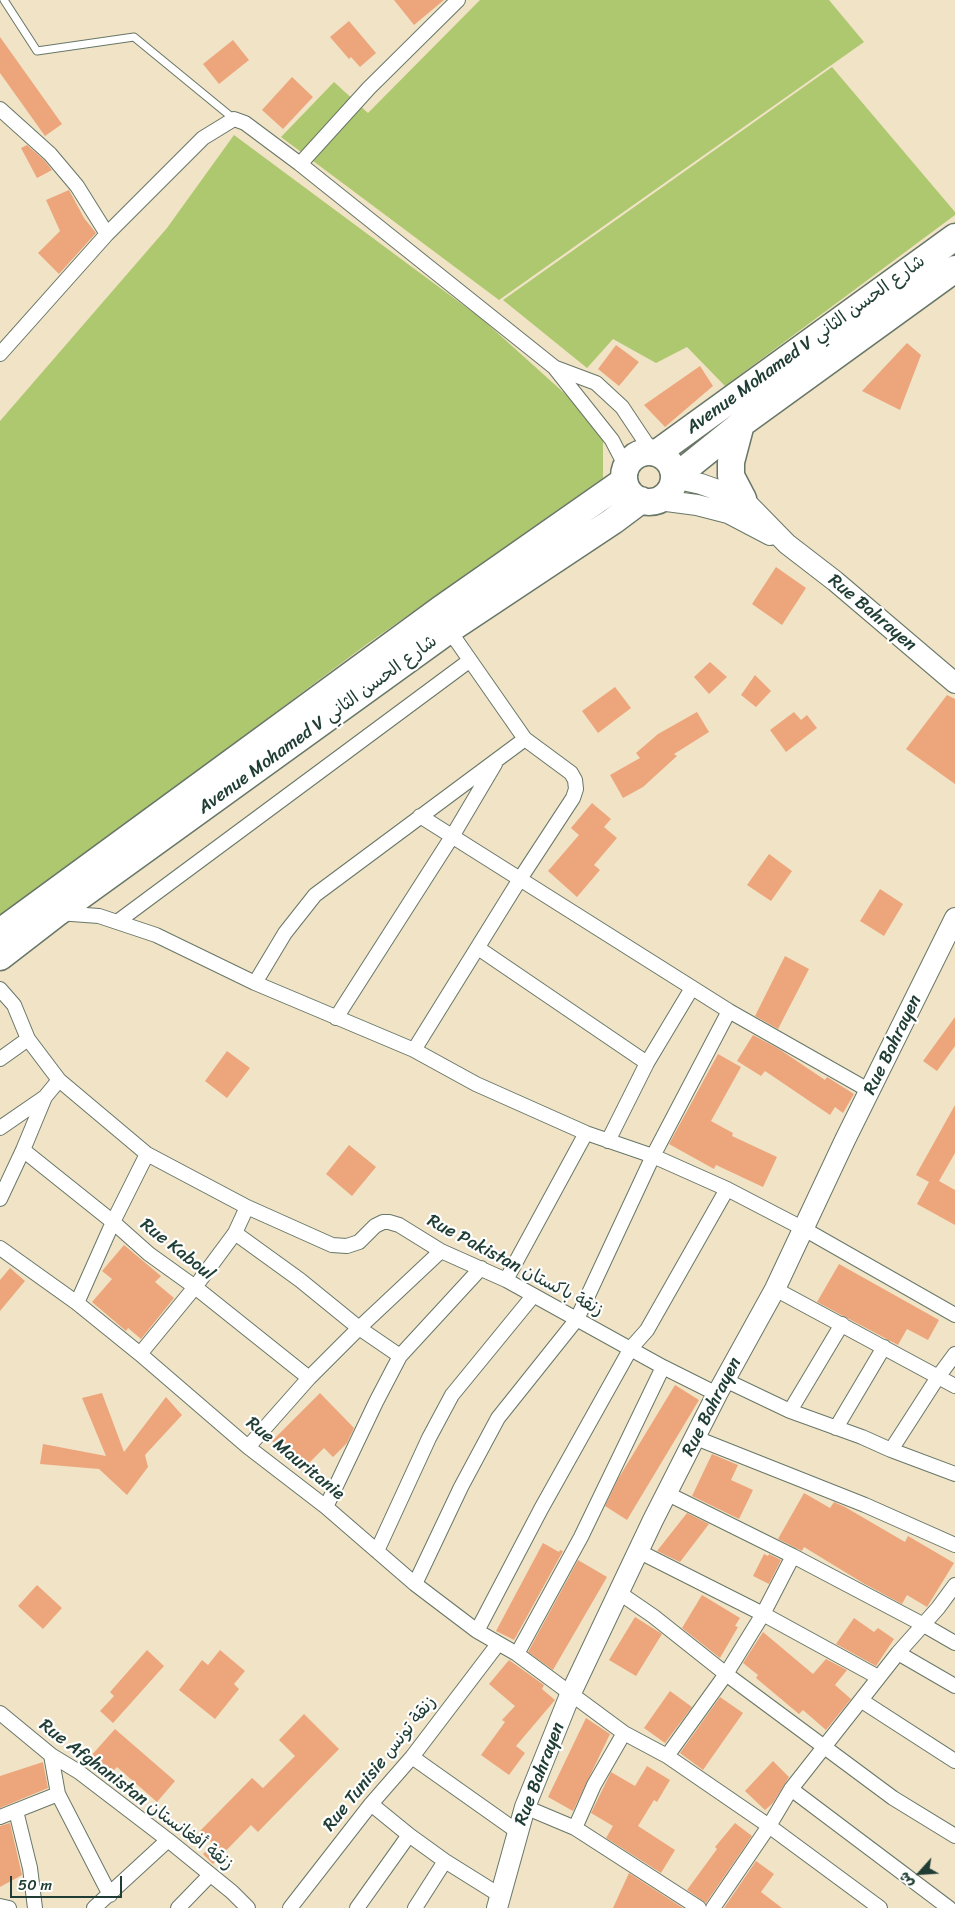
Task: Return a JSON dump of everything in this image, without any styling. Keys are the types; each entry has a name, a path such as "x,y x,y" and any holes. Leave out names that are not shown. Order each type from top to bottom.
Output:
{"highway":[{"name":"Avenue Mohamed V شارع الحسن الثاني","path":"655,453 955,237"},
{"name":"Avenue Mohamed V شارع الحسن الثاني","path":"674,478 741,424 955,269"},
{"path":"741,424 731,462 731,476 743,499"},
{"path":"655,453 670,463 674,478 671,488 637,487 630,460 636,455 655,453"},
{"name":"Avenue Mohamed V شارع الحسن الثاني","path":"0,957 57,913 449,630 613,521 637,487"},
{"name":"Avenue Mohamed V شارع الحسن الثاني","path":"0,932 441,609 637,487"}],"street":[{"path":"300,164 369,88 458,0"},
{"path":"0,109 50,154 77,186 107,234"},
{"path":"0,354 107,234 203,138 234,118 245,123 300,164 554,367 612,440 637,487"},
{"path":"554,367 596,383 622,407 655,453"},
{"name":"Rue Bahrayen","path":"674,478 701,484 743,499 787,544 835,581 955,683"},
{"name":"Rue Bahrayen","path":"637,487 728,514 787,544"},
{"path":"414,1050 520,879 573,798 576,789 575,780 571,772 525,740 449,630"},
{"path":"117,922 469,661"},
{"path":"255,983 285,933 315,895 498,758 525,740"},
{"path":"336,1018 454,836 498,758"},
{"path":"420,816 729,1011 870,1091"},
{"path":"57,913 98,916 156,935 255,983 414,1050 476,1084 608,1141 653,1156 727,1189 804,1229 955,1315"},
{"name":"Rue Bahrayen","path":"499,1902 525,1808 570,1695 638,1551 721,1387 775,1289 955,918"},
{"path":"478,948 647,1063"},
{"path":"608,1141 647,1063 692,988"},
{"name":"Rue Pakistan زنقة باكستان","path":"0,989 14,1005 28,1039 59,1080 147,1154 247,1207 332,1245 347,1246 360,1242 375,1226 383,1222 399,1225 441,1252 506,1280 663,1367 862,1437 955,1474"},
{"path":"415,1584 461,1487 498,1418 577,1319 653,1156 729,1011"},
{"path":"0,1059 28,1039"},
{"path":"0,1128 45,1097 59,1080"},
{"path":"0,1199 45,1097"},
{"path":"506,1280 586,1132"},
{"name":"Rue Kaboul","path":"23,1150 113,1222 149,1254 309,1378"},
{"path":"77,1303 113,1222 147,1154"},
{"path":"477,1631 541,1509 631,1348 647,1330 727,1189"},
{"path":"140,1354 195,1288 235,1234 247,1207"},
{"path":"235,1234 300,1280 359,1328 400,1356"},
{"name":"Rue Mauritanie","path":"0,1248 77,1303 140,1354 248,1447 326,1507 415,1584 477,1631 517,1654 570,1695 624,1732 667,1756 769,1826 877,1907"},
{"path":"248,1447 309,1378 359,1328 441,1252"},
{"path":"326,1507 400,1356 481,1268"},
{"path":"775,1289 955,1386"},
{"path":"377,1551 429,1438 452,1395 533,1296"},
{"path":"790,1411 842,1324"},
{"path":"836,1428 884,1347"},
{"path":"891,1450 955,1354"},
{"path":"517,1654 581,1537 663,1367"},
{"path":"696,1438 864,1505 955,1545"},
{"path":"668,1494 793,1556 955,1643"},
{"path":"638,1551 689,1575 878,1677"},
{"path":"667,1756 726,1674 763,1614 793,1556"},
{"path":"713,1908 769,1826 791,1789 862,1701 878,1677 955,1586"},
{"path":"618,1592 653,1616 726,1674 893,1798 955,1836"},
{"name":"Rue Tunisie زنقة تونس","path":"290,1908 371,1804 412,1757 498,1644"},
{"path":"898,1653 955,1686"},
{"path":"862,1701 955,1761"},
{"name":"Rue Afghanistan زنقة أفغانستان","path":"0,1713 51,1755 79,1772 168,1840 232,1892 248,1908"},
{"path":"575,1828 594,1785 624,1732"},
{"path":"51,1755 58,1794 110,1894"},
{"path":"412,1757 518,1832"},
{"path":"791,1789 948,1908"},
{"path":"0,1817 58,1794"},
{"path":"371,1804 499,1902"},
{"path":"525,1808 575,1828 699,1908"},
{"path":"16,1811 30,1868 34,1908"},
{"path":"357,1908 408,1834"},
{"path":"94,1908 168,1840"},
{"path":"415,1908 445,1861"},
{"path":"178,1908 210,1875"},
{"path":"0,1906 9,1908"}],"lane":[{"path":"4,0 37,51 134,38 234,118"}],"green space":[{"path":"480,0 829,0 864,42 499,300 281,137 334,82 368,113"},
{"path":"832,67 955,212 955,215 725,386 687,347 656,363 613,339 587,368 503,300"},
{"path":"234,135 482,319 603,428 603,478 367,644 94,848 0,915 0,421 167,228"}],"building":[{"path":"394,0 444,0 414,25"},
{"path":"349,21 376,53 360,67 351,57 349,59 330,37"},
{"path":"0,37 62,124 45,136 0,73"},
{"path":"233,40 249,60 219,84 203,64"},
{"path":"292,77 313,97 283,129 262,110"},
{"path":"27,145 52,170 37,178 21,148"},
{"path":"69,190 84,218 96,233 59,274 38,253 60,231 46,200"},
{"path":"907,343 921,355 900,410 862,391"},
{"path":"616,345 639,362 619,386 598,369"},
{"path":"700,366 713,386 665,427 644,405"},
{"path":"776,567 806,588 782,625 752,604"},
{"path":"710,662 727,677 709,694 694,677"},
{"path":"755,675 771,691 756,707 741,695"},
{"path":"615,687 631,708 598,733 582,711"},
{"path":"947,695 955,699 955,784 906,749"},
{"path":"697,712 709,732 674,754 677,756 643,787 623,798 610,775 640,758 636,753 658,734"},
{"path":"794,712 801,720 807,715 817,728 786,752 770,730"},
{"path":"592,803 611,819 604,827 617,838 594,865 600,870 577,897 548,871 579,835 571,828"},
{"path":"769,854 792,871 771,901 747,885"},
{"path":"880,889 903,904 884,936 860,921"},
{"path":"785,956 809,969 778,1029 755,1016"},
{"path":"955,1017 955,1046 937,1071 923,1061"},
{"path":"753,1035 779,1049 825,1080 827,1077 854,1094 843,1113 835,1107 830,1115 765,1071 761,1076 737,1061"},
{"path":"227,1051 250,1068 227,1098 205,1081"},
{"path":"718,1054 741,1067 711,1121 733,1133 732,1136 777,1157 763,1187 716,1165 714,1169 669,1144"},
{"path":"955,1105 955,1153 939,1181 955,1190 955,1225 917,1204 929,1182 916,1175"},
{"path":"349,1145 376,1167 352,1196 326,1174"},
{"path":"124,1245 161,1276 155,1282 174,1298 141,1339 128,1328 126,1331 92,1302 112,1279 102,1271"},
{"path":"839,1264 939,1320 928,1340 907,1329 898,1345 817,1302"},
{"path":"10,1268 25,1281 0,1311 0,1280"},
{"path":"675,1385 699,1400 627,1520 605,1506 618,1479"},
{"path":"102,1393 124,1452 166,1397 182,1415 145,1455 148,1467 127,1495 99,1469 40,1464 43,1444 106,1456 82,1398"},
{"path":"320,1393 354,1428 347,1443 333,1457 324,1448 301,1471 272,1441"},
{"path":"712,1454 738,1465 731,1480 753,1490 739,1519 692,1496"},
{"path":"804,1493 830,1508 834,1502 845,1507 905,1542 908,1536 954,1563 927,1607 907,1595 902,1604 804,1547 802,1551 778,1539"},
{"path":"687,1513 709,1524 680,1562 657,1551"},
{"path":"543,1543 559,1552 560,1550 563,1551 514,1640 496,1631"},
{"path":"764,1554 768,1556 769,1554 781,1560 769,1584 753,1576"},
{"path":"578,1560 607,1577 553,1670 528,1652"},
{"path":"37,1585 62,1608 43,1629 18,1606"},
{"path":"702,1595 740,1618 735,1626 738,1627 720,1658 682,1628"},
{"path":"635,1617 662,1634 636,1676 609,1660"},
{"path":"854,1618 874,1632 878,1628 894,1639 876,1666 836,1644"},
{"path":"763,1632 813,1674 826,1659 847,1670 835,1685 851,1699 826,1730 803,1710 799,1714 756,1678 758,1675 743,1663"},
{"path":"147,1650 164,1666 113,1723 100,1711 114,1696 110,1692"},
{"path":"220,1650 245,1671 234,1684 239,1689 215,1719 179,1690 202,1660 208,1665"},
{"path":"509,1660 544,1685 542,1689 555,1700 516,1746 525,1753 509,1775 481,1755 505,1722 502,1720 515,1706 489,1684"},
{"path":"670,1691 692,1707 665,1743 644,1728"},
{"path":"720,1697 743,1713 703,1770 680,1753"},
{"path":"304,1714 339,1749 258,1832 251,1825 213,1864 203,1854 213,1844 200,1831 252,1778 263,1788 295,1756 279,1740"},
{"path":"586,1718 610,1734 573,1811 548,1797"},
{"path":"115,1729 175,1781 157,1802 117,1767 110,1774 90,1757"},
{"path":"773,1761 789,1777 773,1803 765,1810 745,1791"},
{"path":"43,1762 48,1788 0,1808 0,1776"},
{"path":"647,1766 670,1780 657,1802 654,1800 638,1826 675,1850 661,1873 606,1838 613,1826 591,1813 611,1772 635,1786"},
{"path":"10,1823 22,1875 0,1887 0,1826"},
{"path":"735,1823 752,1836 706,1903 687,1890 717,1849 715,1847"},
{"path":"756,1861 774,1874 761,1892 782,1908 724,1908"},
{"path":"629,1873 683,1908 613,1908"}]}
